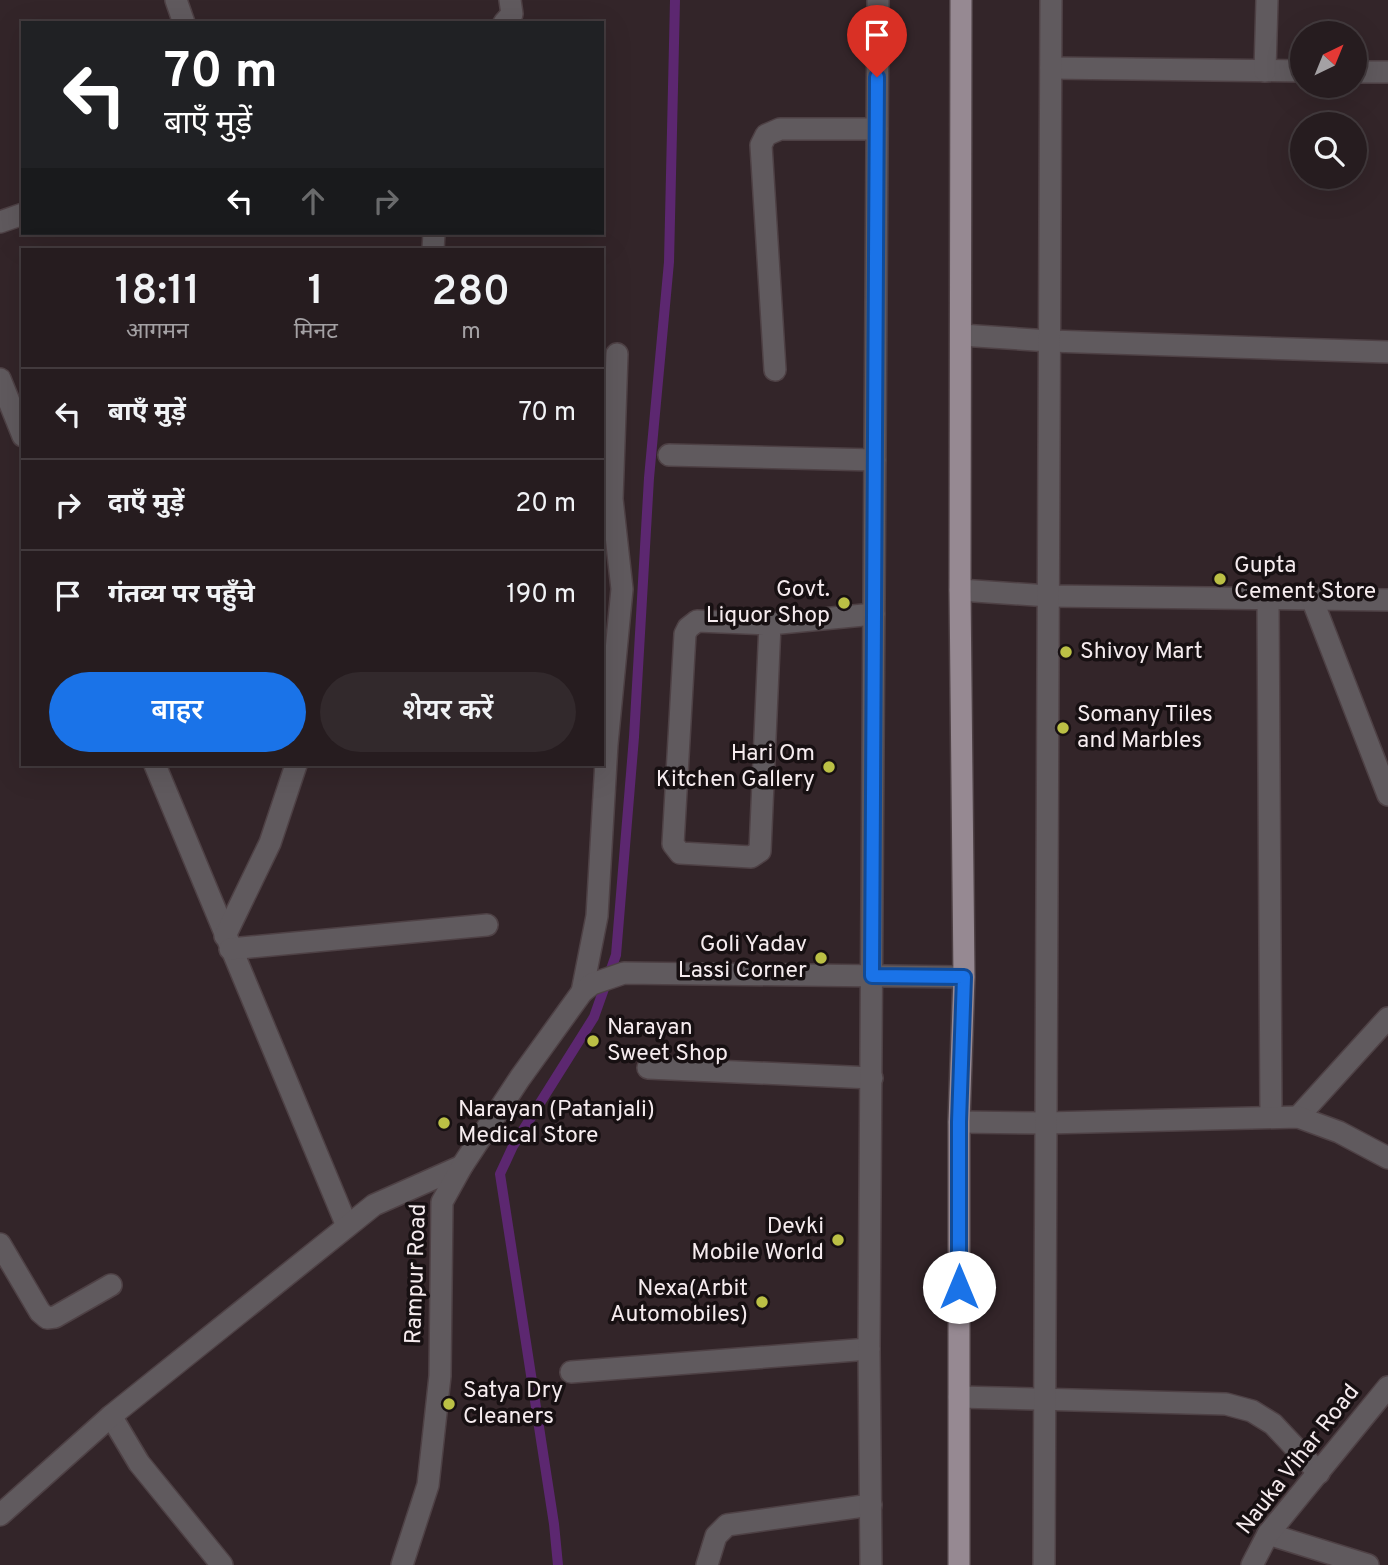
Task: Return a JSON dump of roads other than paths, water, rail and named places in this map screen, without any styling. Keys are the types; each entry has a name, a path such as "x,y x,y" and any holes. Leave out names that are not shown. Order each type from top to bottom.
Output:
{"main road":[{"path":"959,1565 959,1122 964,977 960,590 961,0"}],"street":[{"path":"176,0 183,21"},
{"path":"506,21 512,14 510,0"},
{"path":"871,1565 869,1349 878,0"},
{"path":"1044,1565 1051,0"},
{"path":"1265,71 1267,0"},
{"path":"1051,68 1290,71"},
{"path":"1367,72 1388,72"},
{"path":"775,370 761,145 766,135 780,129 877,129"},
{"path":"0,222 21,215"},
{"path":"961,335 1050,341 1388,352"},
{"path":"617,354 612,499 622,589 607,744 597,916 587,988 624,973 964,977"},
{"path":"0,379 21,431"},
{"path":"669,455 875,460"},
{"path":"960,590 1049,596 1388,600"},
{"path":"1268,598 1272,1116"},
{"path":"1312,599 1388,795"},
{"path":"770,624 760,851 751,857 680,853 673,844 685,634 688,628 697,621 770,624 874,614"},
{"path":"155,766 348,1226"},
{"path":"228,942 270,843 296,766"},
{"path":"228,942 486,925"},
{"name":"Rampur Road","path":"402,1565 430,1471 440,1376 442,1202 462,1166 520,1078 587,988"},
{"path":"1298,1118 1388,1018"},
{"path":"649,1068 872,1078"},
{"path":"959,1122 1047,1123 1272,1116 1298,1118 1339,1132 1388,1157"},
{"path":"0,1515 111,1416 374,1205 462,1166"},
{"path":"0,1244 40,1312 47,1318 55,1317 111,1285"},
{"path":"570,1373 869,1349"},
{"name":"Nauka Vihar Road","path":"1252,1565 1268,1534 1388,1387"},
{"path":"959,1397 1226,1404 1252,1411 1273,1424 1319,1473"},
{"path":"111,1416 139,1463 222,1565"},
{"path":"706,1565 716,1536 727,1525 871,1505"},
{"path":"1268,1534 1368,1565"}],"waterway":[{"path":"558,1565 500,1174 513,1146 594,1017 616,955 634,737 649,478 669,262 675,0"}],"place":[{"name":"Gupta Cement Store","path":"1220,579"},
{"name":"Govt. Liquor Shop","path":"844,603"},
{"name":"Shivoy Mart","path":"1066,652"},
{"name":"Somany Tiles and Marbles","path":"1063,728"},
{"name":"Hari Om Kitchen Gallery","path":"829,767"},
{"name":"Goli Yadav Lassi Corner","path":"821,958"},
{"name":"Narayan Sweet Shop","path":"593,1041"},
{"name":"Narayan (Patanjali) Medical Store","path":"444,1123"},
{"name":"Devki Mobile World","path":"838,1240"},
{"name":"Nexa(Arbit Automobiles)","path":"762,1302"},
{"name":"Satya Dry Cleaners","path":"449,1404"}]}
